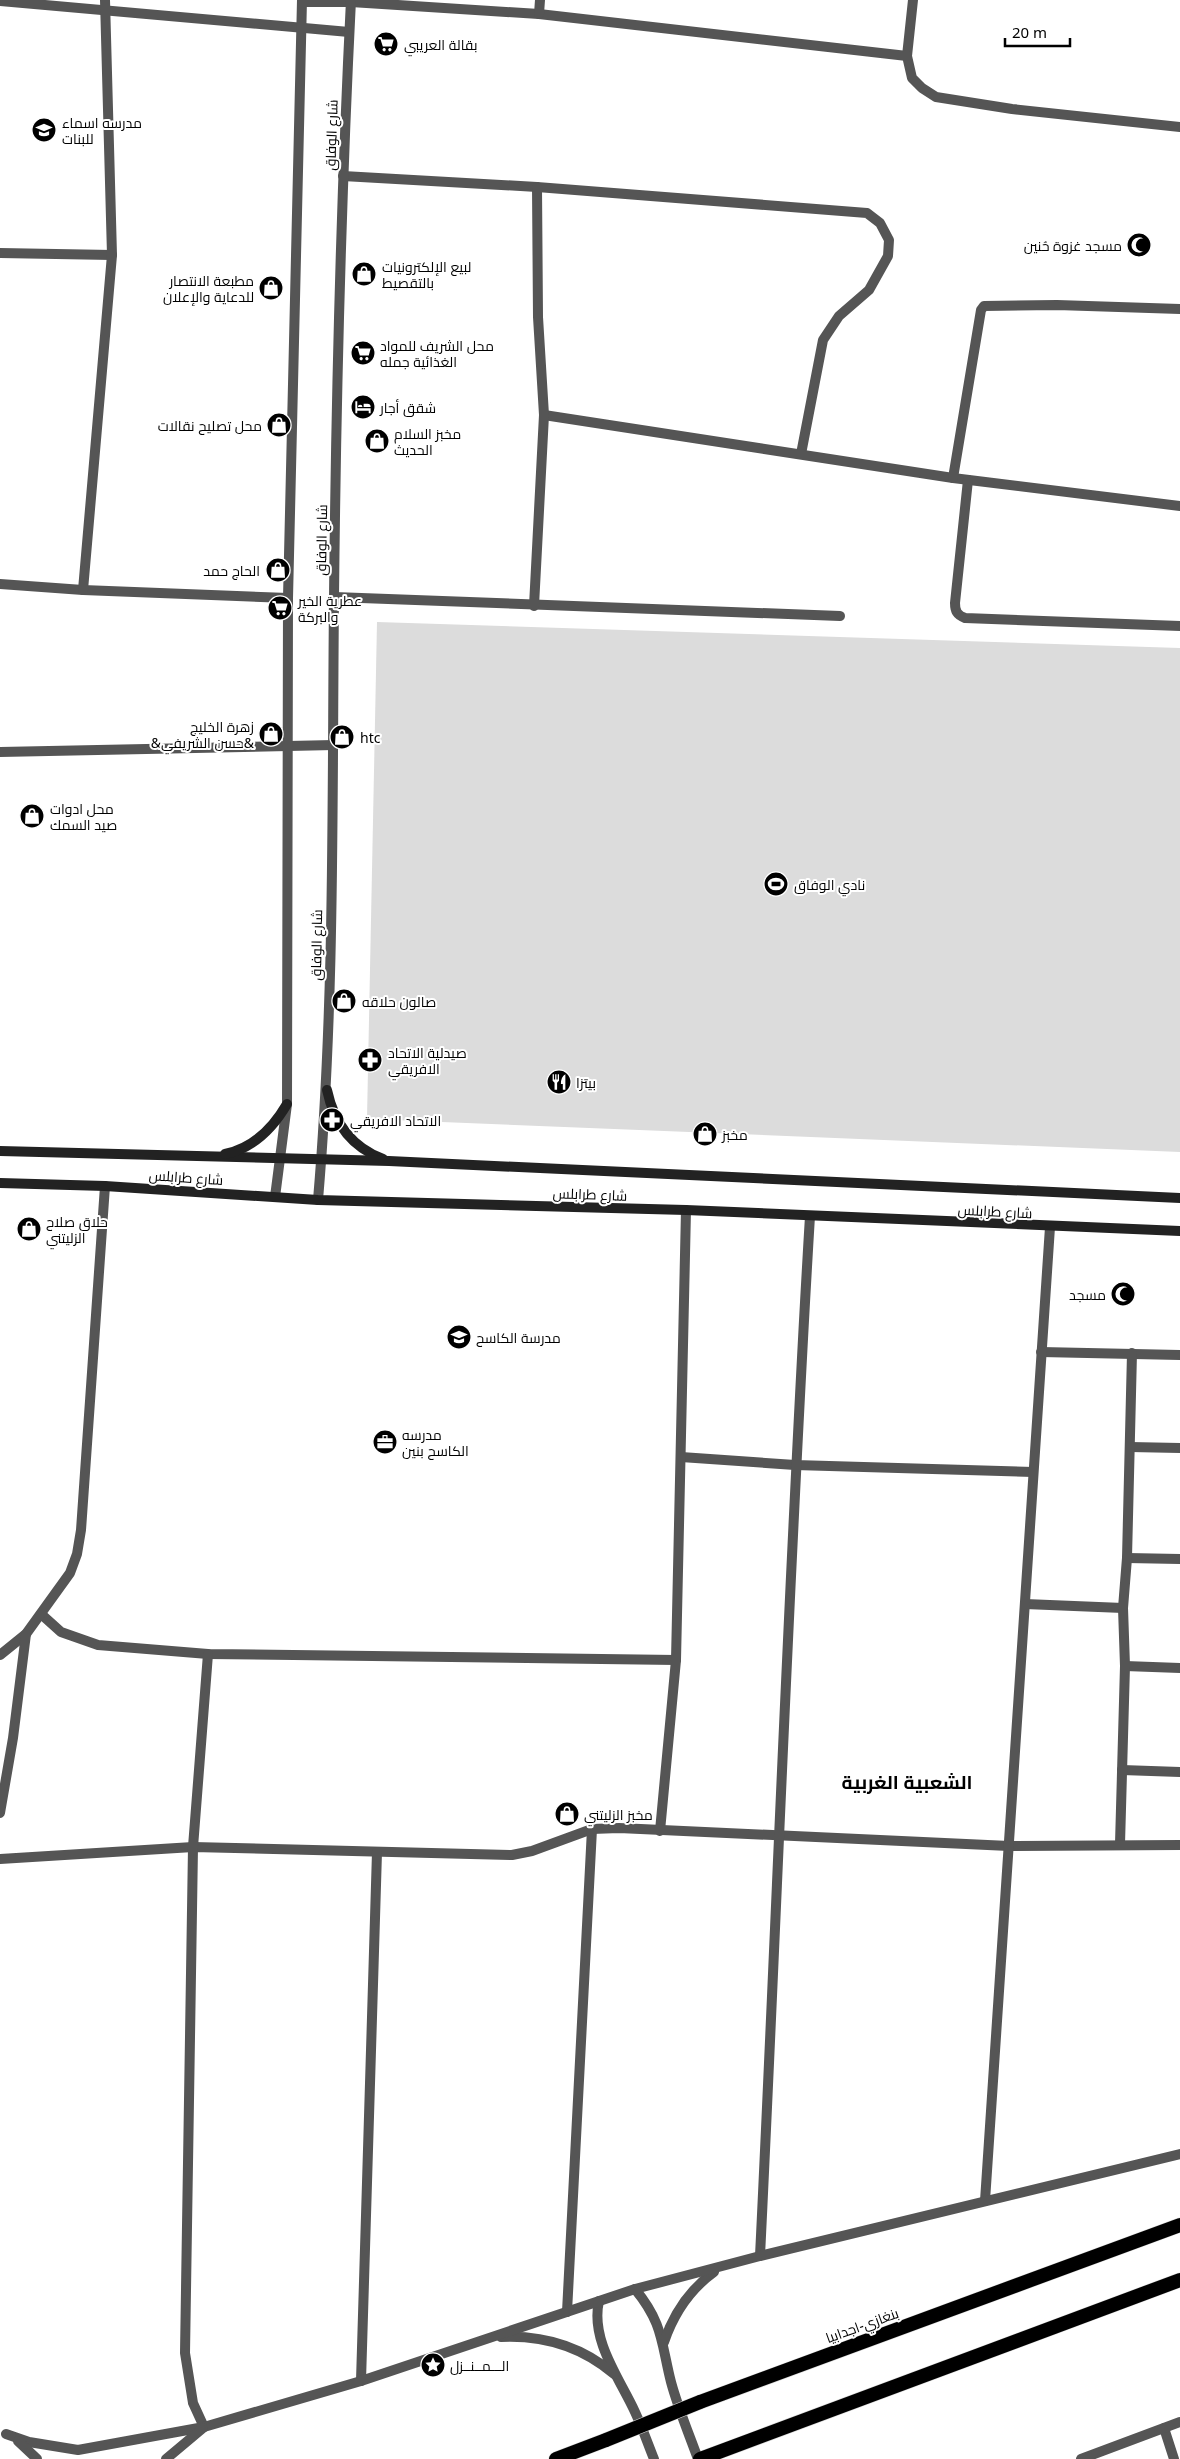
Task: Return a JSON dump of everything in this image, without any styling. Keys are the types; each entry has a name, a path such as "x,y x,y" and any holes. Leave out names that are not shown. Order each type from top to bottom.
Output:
{"highway":[{"name":"بنغازي-اجدابيا","path":"556,2459 700,2402 1180,2225"},
{"path":"699,2459 1180,2280"}],"main road":[{"path":"327,1090 330,1106 346,1136 358,1147 389,1161"},
{"path":"214,1156 232,1152 249,1145 277,1121 286,1104"},
{"name":"شارع طرابلس","path":"0,1152 214,1156 280,1160 389,1161 1180,1198"},
{"name":"شارع طرابلس","path":"0,1183 105,1186 318,1200 686,1210 1050,1228 1180,1232"}],"street":[{"path":"539,14 540,0"},
{"path":"913,0 907,56 912,78 922,88 936,97 1012,109 1180,127"},
{"path":"0,1 105,5 348,32"},
{"path":"302,1 351,1 539,14 907,56"},
{"name":"شارع الوفاق","path":"275,1197 286,1104 288,598 302,1"},
{"name":"شارع الوفاق","path":"318,1200 327,1090 334,745 334,598 343,176 348,32 351,1"},
{"path":"83,590 112,256 105,5"},
{"path":"343,176 537,187 867,213 880,223 889,240 888,256 869,290 839,316 823,340 801,454"},
{"path":"534,606 544,415 538,317 537,187"},
{"path":"0,253 112,256"},
{"path":"953,478 981,310 984,306 1057,305 1180,309"},
{"path":"544,415 953,478 1180,506"},
{"path":"968,480 955,602 955,610 959,616 965,618 1180,626"},
{"path":"0,584 83,590 288,598"},
{"path":"334,598 840,616"},
{"path":"0,752 287,748 334,745"},
{"path":"0,1655 26,1634 70,1573 77,1554 81,1530 105,1186"},
{"path":"660,1831 676,1660 686,1210"},
{"path":"760,2256 781,1836 795,1465 810,1216"},
{"path":"985,2201 1050,1228"},
{"path":"1042,1352 1180,1354"},
{"path":"1120,1844 1124,1666 1123,1608 1127,1558 1132,1353"},
{"path":"1130,1447 1180,1448"},
{"path":"681,1457 795,1465 1033,1472"},
{"path":"1127,1558 1180,1559"},
{"path":"1024,1604 1123,1608"},
{"path":"41,1614 61,1632 98,1645 208,1654 676,1660"},
{"path":"0,1813 13,1738 26,1634"},
{"path":"204,2427 193,2404 185,2353 193,1847 208,1654"},
{"path":"1124,1666 1180,1668"},
{"path":"1122,1770 1180,1772"},
{"path":"0,1859 193,1847 512,1855 532,1851 592,1829 1009,1846 1180,1845"},
{"path":"568,2312 592,1829"},
{"path":"361,2381 377,1852"},
{"path":"3,2433 29,2442 78,2450 204,2427 361,2381 635,2289 718,2269 760,2256 1180,2154"},
{"path":"664,2343 675,2314 684,2301 694,2289 718,2269"},
{"path":"635,2289 648,2305 655,2318 664,2343 671,2384 699,2459"},
{"path":"599,2302 597,2318 600,2337 654,2459"},
{"path":"480,2340 522,2336 550,2341 584,2353 619,2378"},
{"path":"1082,2459 1180,2422"},
{"path":"166,2459 204,2427"},
{"path":"1164,2428 1174,2459"},
{"path":"3,2433 21,2443 37,2459"}],"shaded area":[{"name":"نادي الوفاق","path":"377,622 1180,648 1180,1152 367,1119"}],"place":[{"name":"بقالة العريبي","path":"386,44"},
{"name":"مدرسه اسماء للبنات","path":"44,130"},
{"name":"مسجد غزوة حُنين","path":"1139,245"},
{"name":"لبيع الإلكترونيات بالتقصيط","path":"364,274"},
{"name":"مطبعة الانتصار للدعاية والإعلان","path":"271,288"},
{"name":"محل الشريف للمواد الغذائية جمله","path":"363,353"},
{"name":"شقق أجار","path":"363,407"},
{"name":"محل تصليح نقالات","path":"279,425"},
{"name":"مخبز السلام الحديث","path":"377,441"},
{"name":"الحاج حمد","path":"278,570"},
{"name":"عطرية الخير والبركة","path":"280,608"},
{"name":"زهرة الخليج &حسن الشريفي&","path":"271,734"},
{"name":"htc","path":"342,737"},
{"name":"محل ادوات صيد السمك","path":"32,816"},
{"name":"نادي الوفاق","path":"776,884"},
{"name":"صالون حلاقه","path":"344,1001"},
{"name":"صيدلية الاتحاد الافريقي","path":"370,1060"},
{"name":"بيتزا","path":"559,1082"},
{"name":"الاتحاد الافريقي","path":"332,1120"},
{"name":"مخبز","path":"705,1134"},
{"name":"حلاق صلاح الزليتني","path":"29,1229"},
{"name":"مسجد","path":"1123,1294"},
{"name":"مدرسة الكاسح","path":"459,1337"},
{"name":"مدرسه الكاسح بنين","path":"385,1442"},
{"name":"مخبز الزليتني","path":"567,1814"},
{"name":"الـــمــنــزل","path":"433,2365"}],"district":[{"name":"الشعبية الغربية","path":"907,1782"}]}
